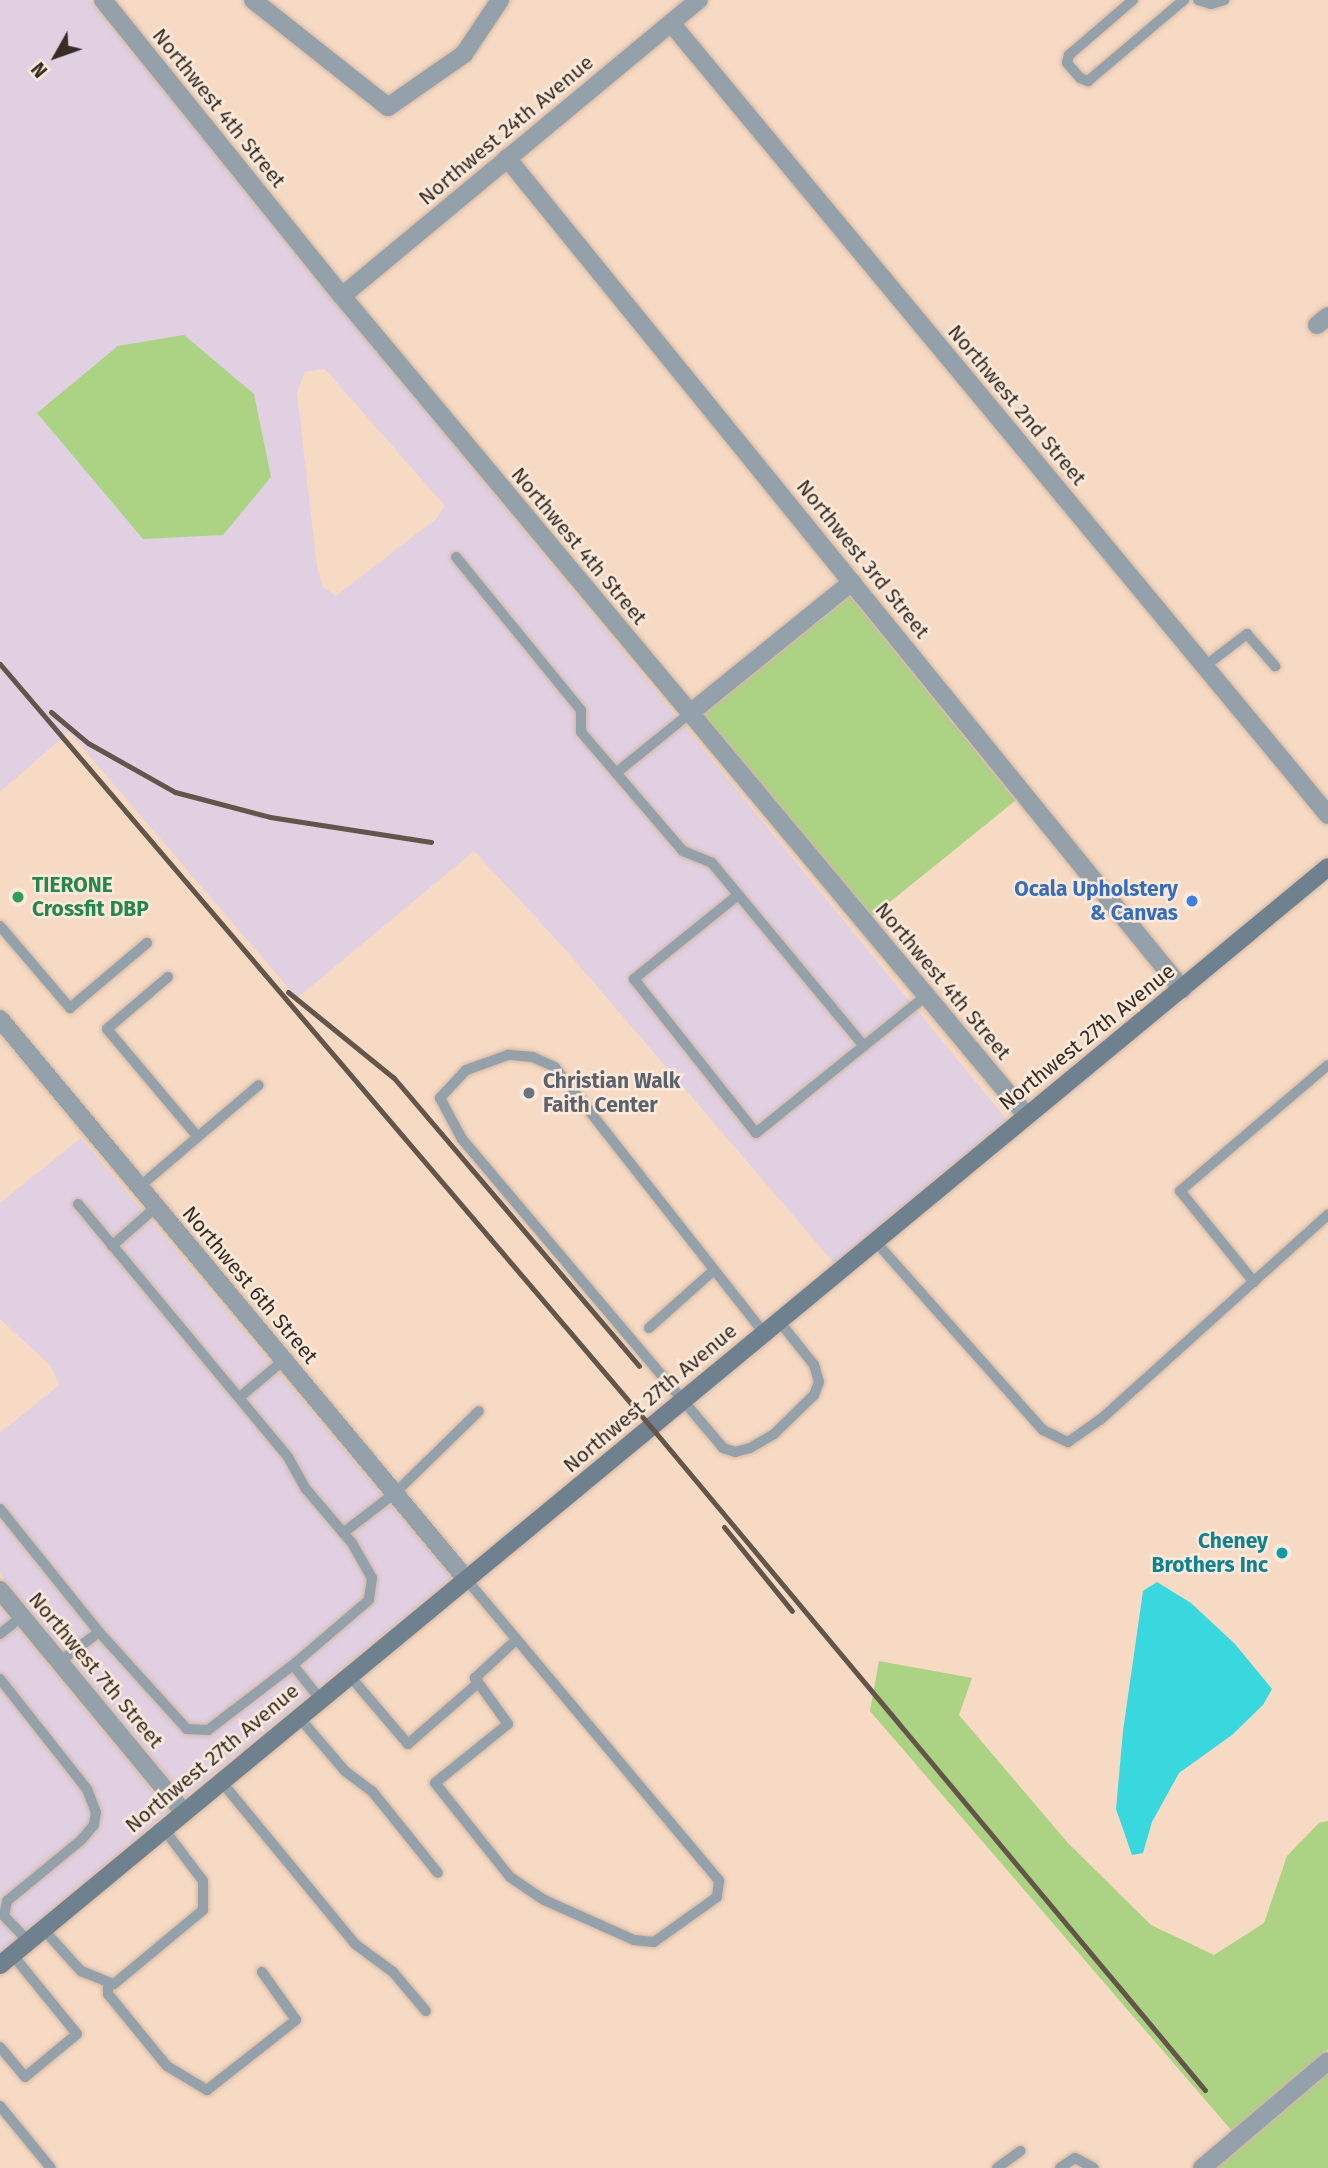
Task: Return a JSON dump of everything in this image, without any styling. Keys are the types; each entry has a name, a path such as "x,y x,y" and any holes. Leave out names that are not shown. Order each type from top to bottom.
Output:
{"main road":[{"name":"Northwest 27th Avenue","path":"6,1960 220,1780 1328,867"}],"street":[{"name":"Northwest 4th Street","path":"103,0 342,296 1027,1116"},
{"path":"253,0 388,107 464,54 500,0"},
{"name":"Northwest 24th Avenue","path":"342,296 699,0"},
{"name":"Northwest 2nd Street","path":"671,23 1328,815"},
{"name":"Northwest 3rd Street","path":"507,158 1182,989"},
{"path":"689,714 852,582"},
{"name":"Northwest 6th Street","path":"0,1020 466,1579"},
{"name":"Northwest 7th Street","path":"0,1590 183,1811"},
{"path":"1202,2168 1328,2061"}],"lane":[{"path":"1133,0 1069,55 1067,62 1080,78 1088,81 1184,0"},
{"path":"1198,0 1211,4 1224,0"},
{"path":"456,556 581,710 581,733 683,851 712,863 864,1046"},
{"path":"1205,666 1247,634 1275,666"},
{"path":"616,773 689,714"},
{"path":"738,895 634,979 755,1133 926,996"},
{"path":"1,931 70,1008 147,943"},
{"path":"168,977 107,1029 198,1137"},
{"path":"764,1333 555,1067 533,1057 508,1055 466,1070 440,1098 462,1139 723,1448 735,1452 774,1434 814,1395 819,1382 814,1365 779,1321"},
{"path":"1254,1282 1180,1191 1328,1065"},
{"path":"139,1187 259,1085"},
{"path":"0,1509 99,1632 187,1729 208,1730 293,1665 369,1600 372,1578 343,1533 240,1397 78,1204"},
{"path":"112,1246 156,1207"},
{"path":"875,1241 1043,1430 1068,1442 1100,1420 1328,1215"},
{"path":"649,1328 714,1270"},
{"path":"240,1397 284,1360"},
{"path":"343,1533 394,1493 480,1410"},
{"path":"466,1579 719,1881 717,1897 654,1942 634,1940 544,1900 510,1877 435,1783 508,1724 477,1684"},
{"path":"0,1634 22,1616"},
{"path":"59,1662 99,1632"},
{"path":"349,1675 408,1744 477,1684 478,1674 516,1640"},
{"path":"293,1665 320,1699"},
{"path":"0,1679 88,1789 96,1812 94,1825 80,1841 7,1901 4,1916 28,1941"},
{"path":"299,1716 345,1771 372,1791 438,1873"},
{"path":"220,1780 355,1944 393,1972 426,2011"},
{"path":"43,1929 81,1971 114,1983 202,1910 203,1881 163,1828"},
{"path":"0,2048 25,2077 77,2034 6,1960"},
{"path":"108,1983 108,1994 167,2066 207,2090 296,2020 262,1972"},
{"path":"0,2106 51,2168"},
{"path":"997,2168 1020,2151"},
{"path":"1060,2168 1075,2158 1094,2168"}],"shaded area":[{"path":"0,0 89,0 1007,1120 834,1263 565,949 474,851 297,998 69,732 0,792","holes":["325,369 445,506 436,519 336,596 323,587 317,567 297,392 305,372"]},
{"path":"81,1138 452,1578 185,1797 0,1574 0,1433 59,1385 51,1366 0,1319 0,1203"},
{"path":"0,1607 169,1811 0,1953"}],"green space":[{"path":"184,335 254,394 271,477 223,535 143,539 37,413 118,346"},
{"path":"850,596 1016,800 869,919 703,715"},
{"path":"879,1661 972,1678 959,1715 1068,1843 1151,1925 1214,1955 1264,1923 1287,1856 1319,1823 1328,1821 1328,2049 1232,2131 870,1711"},
{"path":"1328,2073 1328,2168 1216,2168 1304,2094"}],"water":[{"path":"1157,1582 1191,1603 1235,1644 1272,1689 1263,1705 1232,1735 1179,1773 1152,1822 1143,1853 1132,1855 1116,1809 1123,1731 1143,1591"}],"railway":[{"path":"0,664 651,1427 1205,2090"},
{"path":"51,712 88,743 175,792 270,817 431,842"},
{"path":"288,992 394,1078 639,1366"},
{"path":"724,1527 792,1611"}],"place":[{"name":"TIERONE Crossfit DBP","path":"18,897"},
{"name":"Ocala Upholstery & Canvas","path":"1192,901"},
{"name":"Christian Walk Faith Center","path":"529,1093"},
{"name":"Cheney Brothers Inc","path":"1282,1553"}]}
